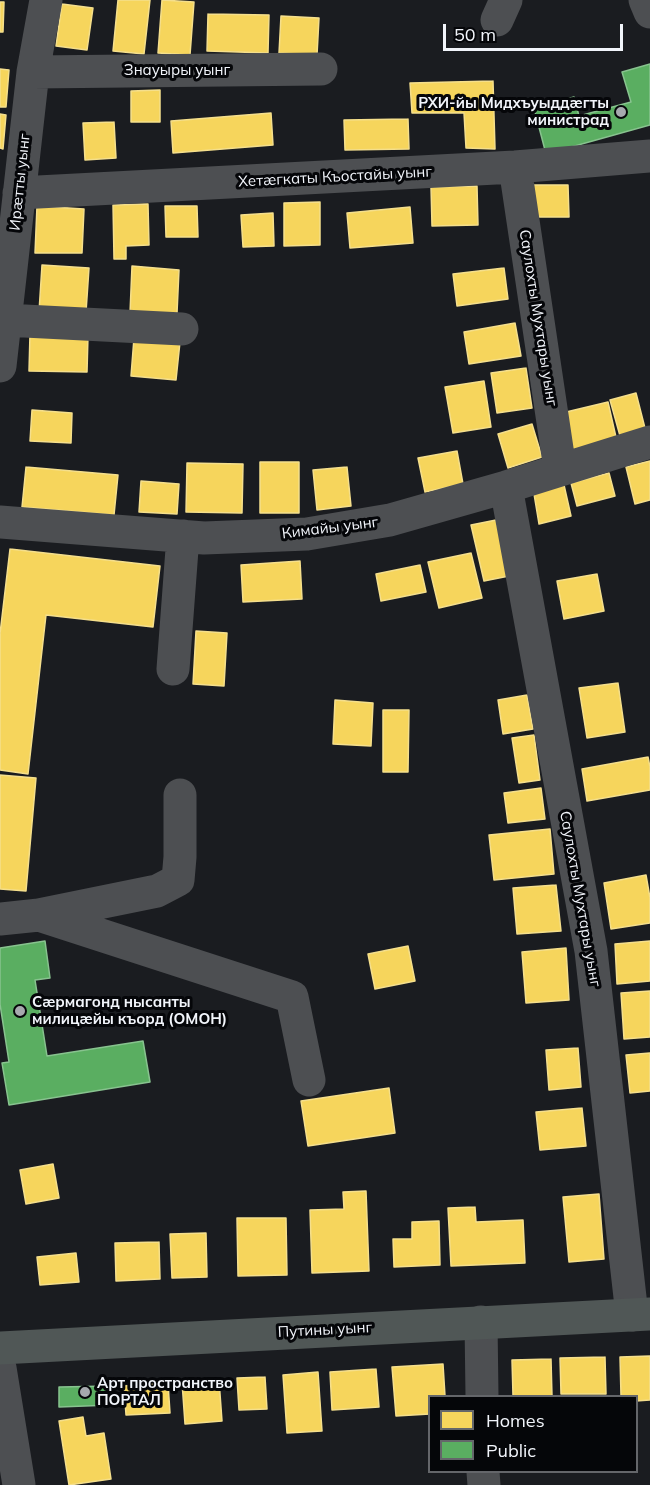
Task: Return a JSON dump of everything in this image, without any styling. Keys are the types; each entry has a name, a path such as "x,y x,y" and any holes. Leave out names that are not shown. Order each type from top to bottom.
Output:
{"main road":[{"name":"Путины уынг","path":"0,1348 641,1314"}],"street":[{"name":"Ирæтты уынг","path":"0,366 33,72 46,0"},
{"path":"645,0 650,12"},
{"name":"Знауыры уынг","path":"33,72 321,69"},
{"name":"Хетæгкаты Къостайы уынг","path":"19,193 515,167 650,156"},
{"name":"Саулохты Мухтары уынг","path":"515,167 560,469"},
{"path":"5,320 182,329"},
{"name":"Кимайы уынг","path":"0,522 204,538 307,534 390,520 650,442"},
{"name":"Саулохты Мухтары уынг","path":"506,487 591,951 641,1314"},
{"path":"173,669 183,536"},
{"path":"0,919 39,915 157,891 178,880 180,795"},
{"path":"39,915 292,997 309,1080"},
{"path":"481,1322 482,1395"},
{"path":"0,1368 19,1485"}],"building: Homes":[{"path":"118,0 150,0 144,54 113,51"},
{"path":"162,0 194,2 190,55 158,53"},
{"path":"0,2 4,2 3,32 0,32"},
{"path":"62,4 93,8 87,50 56,46"},
{"path":"208,14 269,15 268,53 207,51"},
{"path":"281,16 319,18 317,55 279,53"},
{"path":"0,69 9,70 6,107 0,107"},
{"path":"493,81 495,149 466,148 464,113 412,113 410,83"},
{"path":"160,90 160,122 131,122 131,91"},
{"path":"271,113 273,145 173,153 171,121"},
{"path":"0,114 6,115 3,149 0,148"},
{"path":"408,119 409,149 345,150 344,120"},
{"path":"114,122 116,158 85,160 83,123"},
{"path":"532,185 568,185 569,217 533,217"},
{"path":"477,186 478,225 432,226 431,187"},
{"path":"320,202 320,245 284,246 284,203"},
{"path":"148,204 149,245 126,246 126,259 114,259 113,205"},
{"path":"37,206 84,209 82,253 35,253"},
{"path":"165,206 197,206 198,237 166,237"},
{"path":"410,207 413,243 350,248 347,213"},
{"path":"273,213 274,246 243,247 241,215"},
{"path":"42,265 89,268 86,312 39,312"},
{"path":"132,266 179,270 177,313 130,313"},
{"path":"504,268 508,299 457,306 453,274"},
{"path":"515,323 521,356 469,364 464,332"},
{"path":"30,334 88,336 87,372 29,371"},
{"path":"134,338 180,342 176,380 131,376"},
{"path":"526,368 532,408 497,413 491,373"},
{"path":"484,381 491,427 453,433 445,387"},
{"path":"636,393 647,436 622,443 610,400"},
{"path":"608,402 618,446 573,457 562,413"},
{"path":"32,410 72,413 71,443 30,441"},
{"path":"532,424 542,457 508,468 498,434"},
{"path":"457,451 463,484 425,492 418,458"},
{"path":"650,461 650,500 635,504 626,467"},
{"path":"260,462 299,462 299,513 260,513"},
{"path":"187,463 243,464 242,513 186,512"},
{"path":"26,467 118,475 114,515 22,507"},
{"path":"347,467 351,506 317,510 313,470"},
{"path":"609,473 615,496 577,506 571,483"},
{"path":"141,481 179,484 177,514 139,512"},
{"path":"564,485 571,516 539,524 534,494"},
{"path":"496,520 509,576 484,581 471,525"},
{"path":"10,549 160,566 153,627 46,615 28,774 0,770 0,634"},
{"path":"471,553 482,598 439,608 428,562"},
{"path":"300,561 302,599 243,602 241,565"},
{"path":"420,565 426,592 381,601 376,574"},
{"path":"597,574 604,611 564,619 557,581"},
{"path":"196,631 227,633 224,686 193,684"},
{"path":"618,683 625,732 587,738 579,688"},
{"path":"527,695 533,729 503,734 498,700"},
{"path":"335,700 373,703 371,746 333,744"},
{"path":"383,710 409,710 408,772 383,772"},
{"path":"534,735 540,780 519,783 512,738"},
{"path":"648,757 650,790 587,801 582,769"},
{"path":"0,775 36,778 26,891 0,889"},
{"path":"541,788 545,819 508,823 504,793"},
{"path":"550,829 554,874 494,880 489,835"},
{"path":"646,875 650,898 650,923 611,929 604,883"},
{"path":"556,885 561,931 517,934 513,888"},
{"path":"650,941 650,981 617,984 615,944"},
{"path":"408,946 415,981 375,989 368,954"},
{"path":"566,948 569,1000 526,1003 522,952"},
{"path":"650,991 650,1037 624,1039 621,993"},
{"path":"578,1048 581,1087 549,1090 546,1050"},
{"path":"650,1053 650,1091 630,1093 626,1055"},
{"path":"389,1088 395,1133 308,1146 301,1101"},
{"path":"582,1108 586,1146 540,1150 536,1112"},
{"path":"53,1164 59,1198 26,1204 20,1170"},
{"path":"366,1191 369,1271 312,1273 310,1210 344,1209 343,1192"},
{"path":"599,1194 604,1259 569,1262 563,1197"},
{"path":"475,1207 476,1222 523,1220 525,1263 451,1266 448,1208"},
{"path":"237,1218 286,1218 287,1275 238,1276"},
{"path":"439,1221 440,1265 394,1267 393,1239 412,1239 412,1222"},
{"path":"206,1233 207,1277 172,1278 170,1234"},
{"path":"159,1242 160,1279 116,1281 115,1243"},
{"path":"76,1253 79,1282 40,1285 37,1257"},
{"path":"650,1356 650,1400 638,1401 638,1395 621,1395 620,1357"},
{"path":"605,1357 606,1394 561,1394 560,1358"},
{"path":"551,1359 552,1395 513,1395 512,1360"},
{"path":"443,1364 445,1395 428,1395 428,1414 396,1416 392,1367"},
{"path":"376,1369 379,1407 332,1410 330,1372"},
{"path":"318,1372 322,1431 287,1433 283,1375"},
{"path":"265,1377 267,1409 239,1410 237,1378"},
{"path":"219,1380 222,1421 185,1424 182,1382"},
{"path":"168,1383 170,1413 126,1415 124,1386"},
{"path":"83,1417 86,1436 104,1433 111,1479 69,1485 59,1421"}],"building: Public":[{"name":"РХИ-йы Мидхъуыддæгты министрад","path":"650,64 650,125 546,154 534,108 574,97 579,116 631,102 622,72"},
{"path":"45,941 50,978 35,980 47,1056 143,1041 150,1082 9,1105 2,1063 9,1062 0,1004 0,948"},
{"path":"110,1386 111,1405 59,1407 59,1387"}],"place":[{"name":"РХИ-йы Мидхъуыддæгты министрад","path":"621,112"},
{"name":"Сæрмагонд нысанты милицæйы къорд (ОМОН)","path":"20,1011"},
{"name":"Арт пространство ПОРТАЛ","path":"85,1392"}]}
